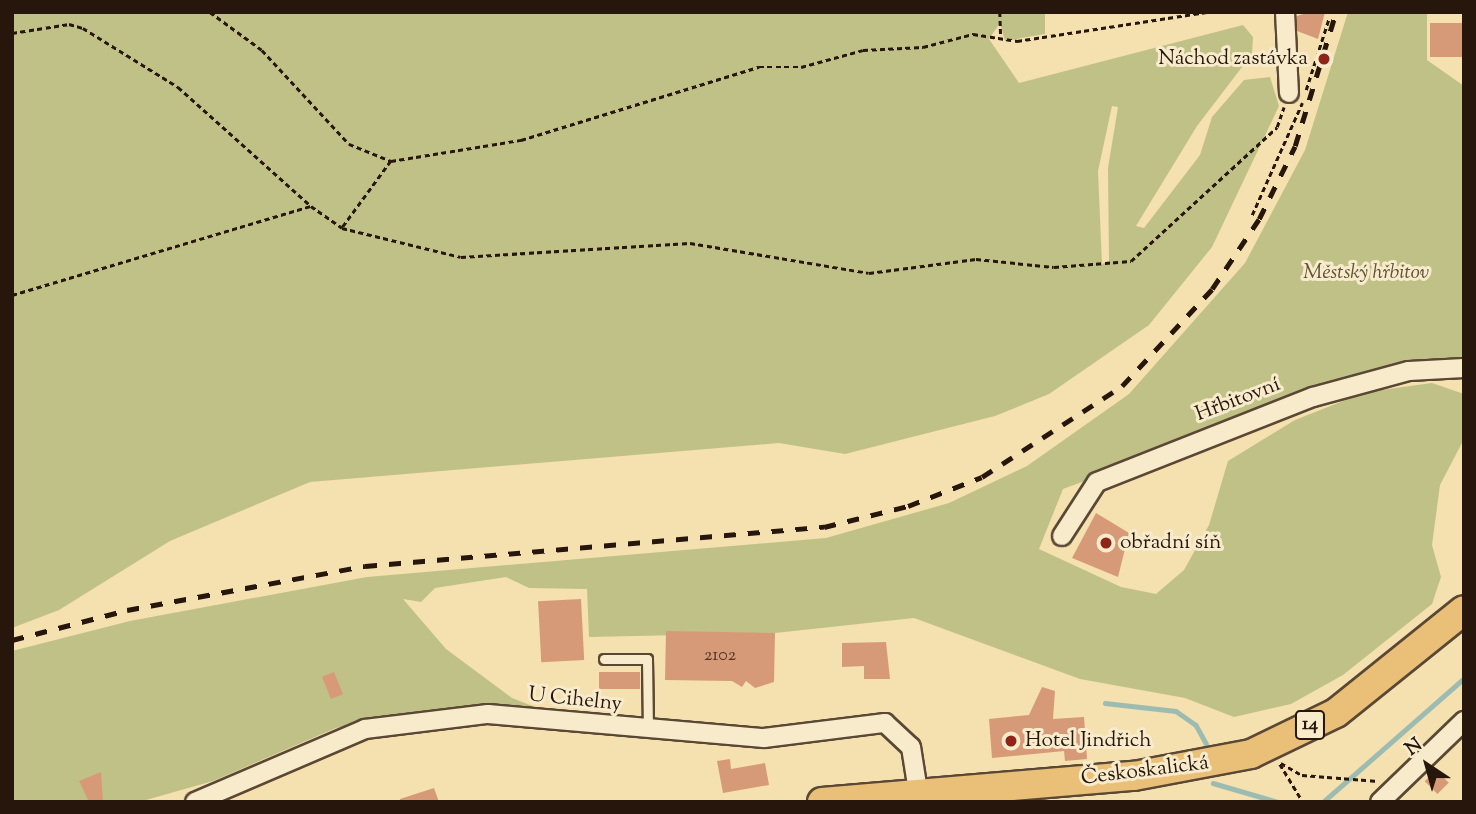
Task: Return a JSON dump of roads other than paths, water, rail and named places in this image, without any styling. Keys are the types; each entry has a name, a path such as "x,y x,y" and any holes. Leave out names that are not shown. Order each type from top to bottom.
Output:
{"main road":[{"name":"Českoskalická","path":"822,802 918,791 1071,791 1196,768 1251,754 1336,713 1423,649 1464,610"}],"street":[{"path":"1285,12 1289,93"},
{"name":"Hřbitovní","path":"1062,536 1097,482 1313,397 1409,371 1464,368"},
{"name":"U Cihelny","path":"195,802 385,724 488,714 648,731 764,738 885,723 911,747 918,791"},
{"path":"1386,796 1464,721"}],"lane":[{"path":"604,659 647,659 648,731"}],"waterway":[{"path":"1323,802 1464,678"},
{"path":"1105,703 1176,711 1196,725 1206,743"},
{"path":"1213,783 1278,802"}],"railway":[{"path":"12,640 127,610 365,566 824,527 908,506 982,477 1122,386 1212,289 1259,219 1295,146 1336,12"}],"place":[{"name":"Náchod zastávka","path":"1324,59"},
{"name":"obřadní síň","path":"1106,543"},
{"name":"Hotel Jindřich","path":"1011,741"}],"park label":[{"name":"Městský hřbitov","path":"1366,273"}]}
